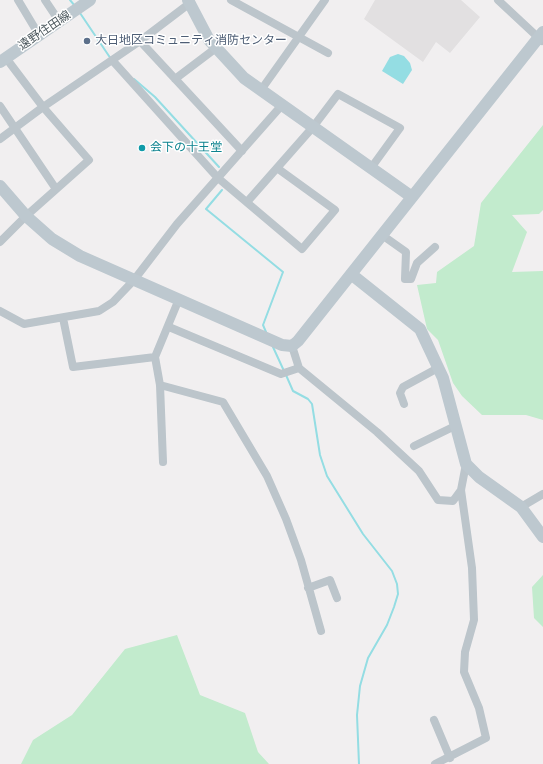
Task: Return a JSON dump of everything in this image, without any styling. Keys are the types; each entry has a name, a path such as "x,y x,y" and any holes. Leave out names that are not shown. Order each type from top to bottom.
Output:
{"street":[{"path":"18,0 39,35"},
{"path":"45,0 59,21"},
{"name":"遠野住田線","path":"3,60 90,0"},
{"path":"230,0 328,53"},
{"path":"261,90 325,0"},
{"path":"0,186 26,216 52,239 80,256 282,345 292,346 298,341 412,197 542,37 498,0"},
{"path":"0,139 43,107 140,41 189,2 209,40 244,78 412,197"},
{"path":"140,41 242,150"},
{"path":"175,79 216,48"},
{"path":"0,242 26,216 89,160 3,60"},
{"path":"112,60 218,178 302,249 335,210 277,168"},
{"path":"247,202 313,127 338,94 400,128 371,168"},
{"path":"0,311 24,324 99,311 113,302 134,280 177,224 282,105"},
{"path":"0,106 56,189"},
{"path":"382,235 406,252 405,279 411,279 417,263 435,248"},
{"path":"351,274 420,329 443,378 466,464 462,490 472,568 474,620 465,652 464,672 479,708 486,738 450,758 435,764"},
{"path":"163,462 160,385 155,357 169,327 179,299"},
{"path":"63,318 73,367 155,357"},
{"path":"169,327 281,374 299,368"},
{"path":"292,346 299,368 377,432 419,471 438,500 453,500 462,490"},
{"path":"404,404 400,393 403,387 438,368"},
{"path":"160,385 223,402 267,476 286,520 301,560 321,631"},
{"path":"414,446 455,426"},
{"path":"466,464 479,478 520,507 543,537"},
{"path":"520,507 543,494"},
{"path":"308,588 330,580 337,598"},
{"path":"434,720 450,758"}],"shaded area":[{"path":"375,0 461,0 480,17 450,53 436,42 423,62 364,19"}],"green space":[{"path":"543,125 543,210 539,214 512,215 527,232 512,272 543,271 543,420 526,415 482,415 462,396 453,383 438,340 427,329 417,285 436,283 437,272 474,246 481,203"},
{"path":"543,575 543,627 534,618 532,587"},
{"path":"177,635 200,695 245,713 258,752 269,764 21,764 33,740 72,715 125,649"}],"water":[{"path":"398,54 404,56 410,63 412,70 403,84 382,71 390,57"}],"waterway":[{"path":"70,0 75,6"},
{"path":"80,13 111,59"},
{"path":"134,79 155,97 219,167"},
{"path":"222,190 206,209 283,272 263,325 266,332"},
{"path":"273,347 284,371"},
{"path":"286,375 293,391 308,399 312,404 320,455 327,476 363,534 392,571 397,584 398,594 394,607 387,625 368,658 360,686 357,715 359,764"}],"place":[{"name":"大日地区コミュニティ消防センター","path":"87,41"},
{"name":"会下の十王堂","path":"142,148"}]}
